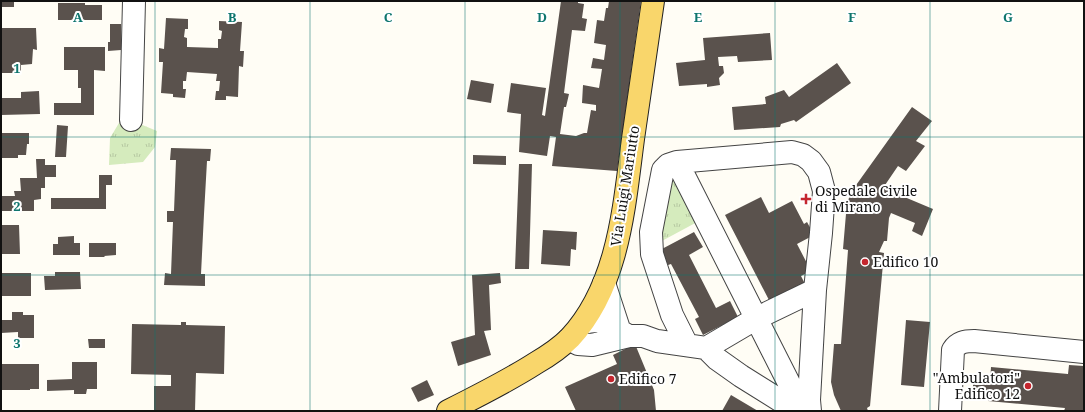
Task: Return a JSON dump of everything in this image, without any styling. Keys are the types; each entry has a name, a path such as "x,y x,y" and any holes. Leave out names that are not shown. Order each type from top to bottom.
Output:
{"main road":[{"name":"Via Luigi Mariutto","path":"448,411 526,370 552,353 576,331 587,318 604,283 622,223 653,1"}],"street":[{"path":"131,120 134,1"},
{"path":"797,411 697,346 672,315 652,254 651,232 661,175 663,170 668,165 677,162 792,152 802,155 811,161 819,172 824,191 815,290 809,400 810,411"},
{"path":"677,162 797,399 805,411"},
{"path":"604,283 631,335 657,341 697,346 815,290"},
{"path":"576,331 578,344 592,345 631,335 654,333 662,328 672,315"},
{"path":"950,411 953,350 956,345 960,343 974,341 1084,352"}],"green space":[{"path":"119,123 140,124 157,131 155,147 143,162 109,165 110,138"},
{"path":"671,176 677,177 699,221 660,242"}],"building":[{"path":"1,1 14,1 14,7 1,7"},
{"path":"561,1 578,1 578,3 584,4 582,18 587,19 585,31 572,30 564,93 569,94 566,107 564,107 560,134 576,136 587,133 591,110 596,111 596,105 582,103 583,85 599,88 602,69 591,68 593,58 604,60 606,45 594,43 597,20 604,21 606,8 608,8 609,1 641,1 617,171 552,166 556,137 550,136 547,156 519,152 521,114 507,112 511,83 546,88 542,115 545,116"},
{"path":"58,3 85,3 85,5 102,5 102,20 58,20"},
{"path":"166,18 188,19 188,29 185,29 184,37 187,38 187,47 218,48 218,39 221,39 222,31 219,30 219,21 242,22 240,51 244,51 243,67 239,66 238,97 226,96 226,100 215,100 216,91 219,91 220,81 216,81 217,74 187,72 186,81 183,81 183,89 186,89 185,98 173,97 173,94 161,93 163,62 159,62 159,48 164,49"},
{"path":"110,24 121,24 121,50 108,51 108,42 110,42"},
{"path":"1,28 36,28 37,50 33,49 32,64 21,65 21,73 1,73"},
{"path":"770,33 772,60 738,62 737,56 718,57 719,66 723,66 724,73 719,78 720,85 707,87 707,84 679,86 676,63 705,60 703,38"},
{"path":"64,47 105,47 105,71 94,70 94,115 54,115 54,103 81,103 81,88 78,88 78,70 64,70"},
{"path":"837,63 851,83 796,122 794,120 781,124 780,127 734,130 732,107 766,104 765,97 784,90 789,97"},
{"path":"471,80 494,84 491,103 467,99"},
{"path":"39,91 40,114 1,115 1,98 21,98 21,92"},
{"name":"Edifico 10","path":"912,107 932,121 916,141 925,146 906,171 898,166 883,188 933,209 922,236 912,231 915,223 891,213 889,218 887,241 884,241 879,252 884,253 870,406 867,408 868,411 841,411 834,395 831,382 834,344 841,344 848,250 843,249 847,202 854,188"},
{"path":"57,125 68,126 66,157 55,157"},
{"path":"1,133 29,133 29,144 27,144 26,155 18,155 18,158 1,158"},
{"path":"171,148 211,149 210,161 207,161 201,274 205,274 205,286 164,285 165,273 171,274 173,222 167,222 167,211 174,211 176,160 170,160"},
{"path":"473,155 506,156 506,165 473,164"},
{"path":"36,159 45,159 45,165 56,165 56,177 45,177 45,188 41,188 41,199 34,200 34,211 1,211 1,196 15,196 14,191 21,191 20,178 37,178"},
{"path":"519,164 532,164 529,269 515,269"},
{"path":"99,175 112,175 112,185 106,185 106,209 51,209 51,198 99,198"},
{"path":"761,197 769,213 792,201 804,224 807,222 814,235 797,244 811,271 801,276 805,284 770,302 725,215"},
{"path":"1,225 19,225 20,254 1,254"},
{"path":"543,230 577,232 576,250 571,249 570,266 541,264"},
{"path":"694,232 703,247 689,255 716,308 730,301 738,317 703,335 695,319 699,317 671,264 668,265 660,250"},
{"path":"74,236 74,243 80,243 80,255 53,255 53,244 58,244 58,237"},
{"path":"89,243 116,243 116,255 89,257"},
{"path":"55,272 80,272 81,289 45,290 44,276 55,276"},
{"path":"1,273 31,273 31,296 1,296"},
{"path":"500,273 501,283 489,285 491,330 484,331 491,355 458,366 451,342 475,335 472,275"},
{"path":"12,312 23,312 23,315 34,315 34,338 18,338 18,332 1,333 1,320 12,320"},
{"path":"906,320 930,322 924,387 901,385"},
{"path":"181,322 186,322 186,325 225,326 224,374 196,373 195,411 154,411 154,386 171,386 171,375 131,374 132,324 181,325"},
{"path":"88,339 105,339 105,348 89,348"},
{"name":"Edifico 7","path":"635,344 654,390 656,411 576,411 565,387 617,364 613,355"},
{"path":"72,362 97,362 97,389 87,389 86,394 74,394 74,390 47,391 47,380 72,379"},
{"path":"1,364 39,364 39,389 1,390"},
{"name":"\"Ambulatori\" Edifico 12","path":"1069,365 1084,366 1084,411 1064,411 1065,408 988,401 989,392 973,390 973,381 990,383 991,367 1068,374"},
{"path":"427,380 434,395 418,402 411,388"},
{"path":"731,395 758,411 722,411"}],"place":[{"name":"Ospedale Civile di Mirano","path":"806,199"},
{"name":"Edifico 10","path":"865,262"},
{"name":"Edifico 7","path":"611,379"},
{"name":"\"Ambulatori\" Edifico 12","path":"1028,386"}]}
